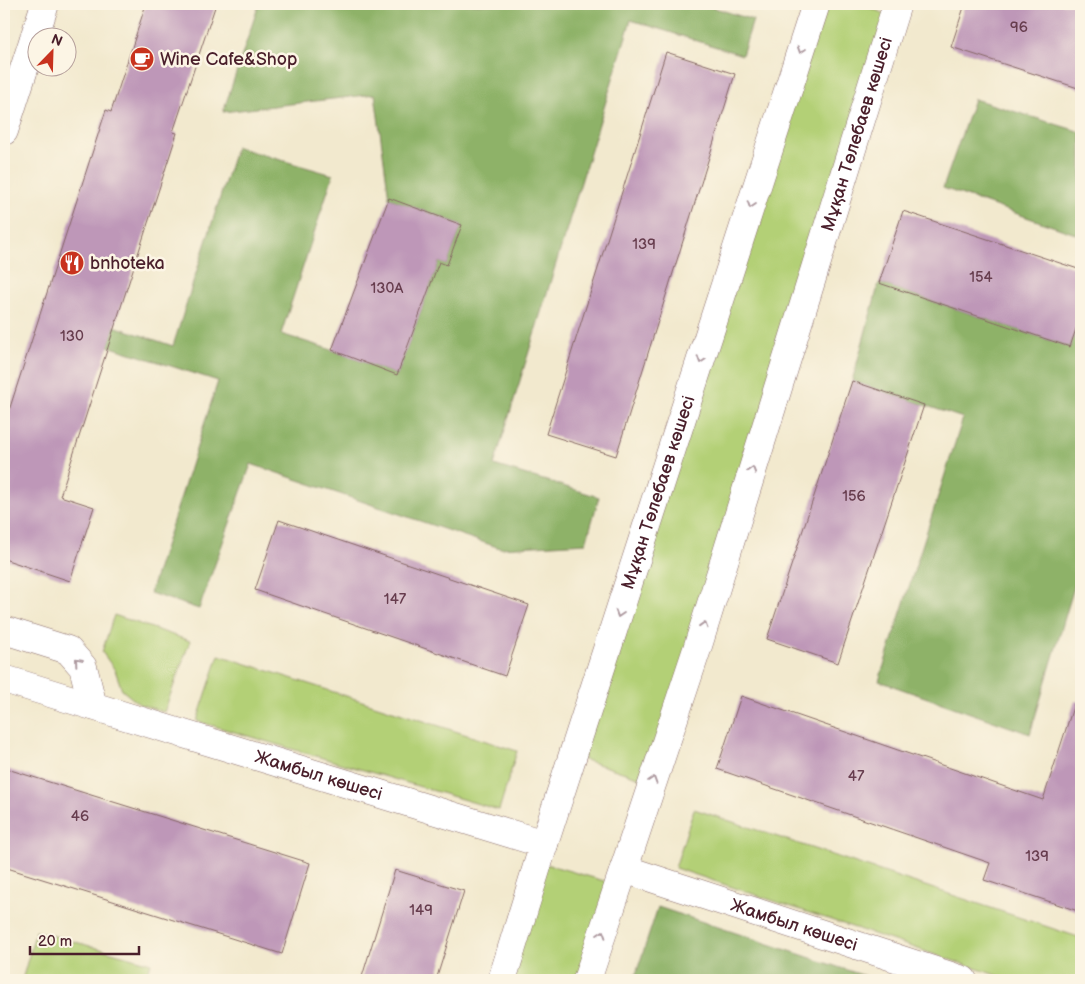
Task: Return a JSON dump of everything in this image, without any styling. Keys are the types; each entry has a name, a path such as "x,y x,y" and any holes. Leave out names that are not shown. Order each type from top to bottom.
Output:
{"street":[{"path":"4,131 45,4"},
{"name":"Мұқан Төлебаев көшесі","path":"502,980 544,844 816,4"},
{"name":"Мұқан Төлебаев көшесі","path":"587,980 697,650 897,4"},
{"path":"4,630 68,650 83,667 93,706"},
{"name":"Жамбыл көшесі","path":"4,679 544,844"},
{"name":"Жамбыл көшесі","path":"624,869 963,980"}],"green space":[{"path":"259,4 702,4 753,20 742,55 631,20 494,465 599,497 586,543 500,548 251,464 199,609 150,593 218,381 108,346 114,326 173,346 236,147 333,175 281,334 332,350 397,375 439,262 447,265 462,225 389,198 375,94 223,112"},
{"path":"816,4 860,4 893,17 653,782 573,756"},
{"path":"974,99 1081,132 1081,236 943,188"},
{"path":"879,283 1070,347 1081,314 1081,564 1030,734 879,681 963,418 852,381"},
{"path":"114,615 190,641 164,712 139,704 122,690 115,670 102,652"},
{"path":"219,655 517,751 499,810 197,721"},
{"path":"694,809 1081,938 1081,980 1011,980 675,868"},
{"path":"539,862 618,885 587,980 502,980"},
{"path":"658,907 871,978 870,980 634,980"},
{"path":"36,931 151,963 146,980 22,980"}],"building":[{"path":"146,4 216,4 173,132 177,133 60,496 94,507 70,581 4,559 4,426 106,110 111,112"},
{"path":"965,4 1081,4 1081,89 951,47"},
{"path":"666,52 735,74 616,456 546,434"},
{"path":"389,198 462,225 447,265 439,262 397,375 332,350"},
{"path":"903,211 1081,270 1081,314 1070,347 879,283"},
{"path":"852,381 924,405 838,663 767,639"},
{"path":"279,520 529,605 505,676 255,590"},
{"path":"741,696 1043,800 1075,701 1081,702 1081,912 984,880 990,863 717,769"},
{"path":"4,768 310,863 282,954 4,867"},
{"path":"395,870 464,891 436,980 361,980"}],"place":[{"name":"Wine Cafe&Shop","path":"142,59"},
{"name":"bnhoteka","path":"72,263"}]}
